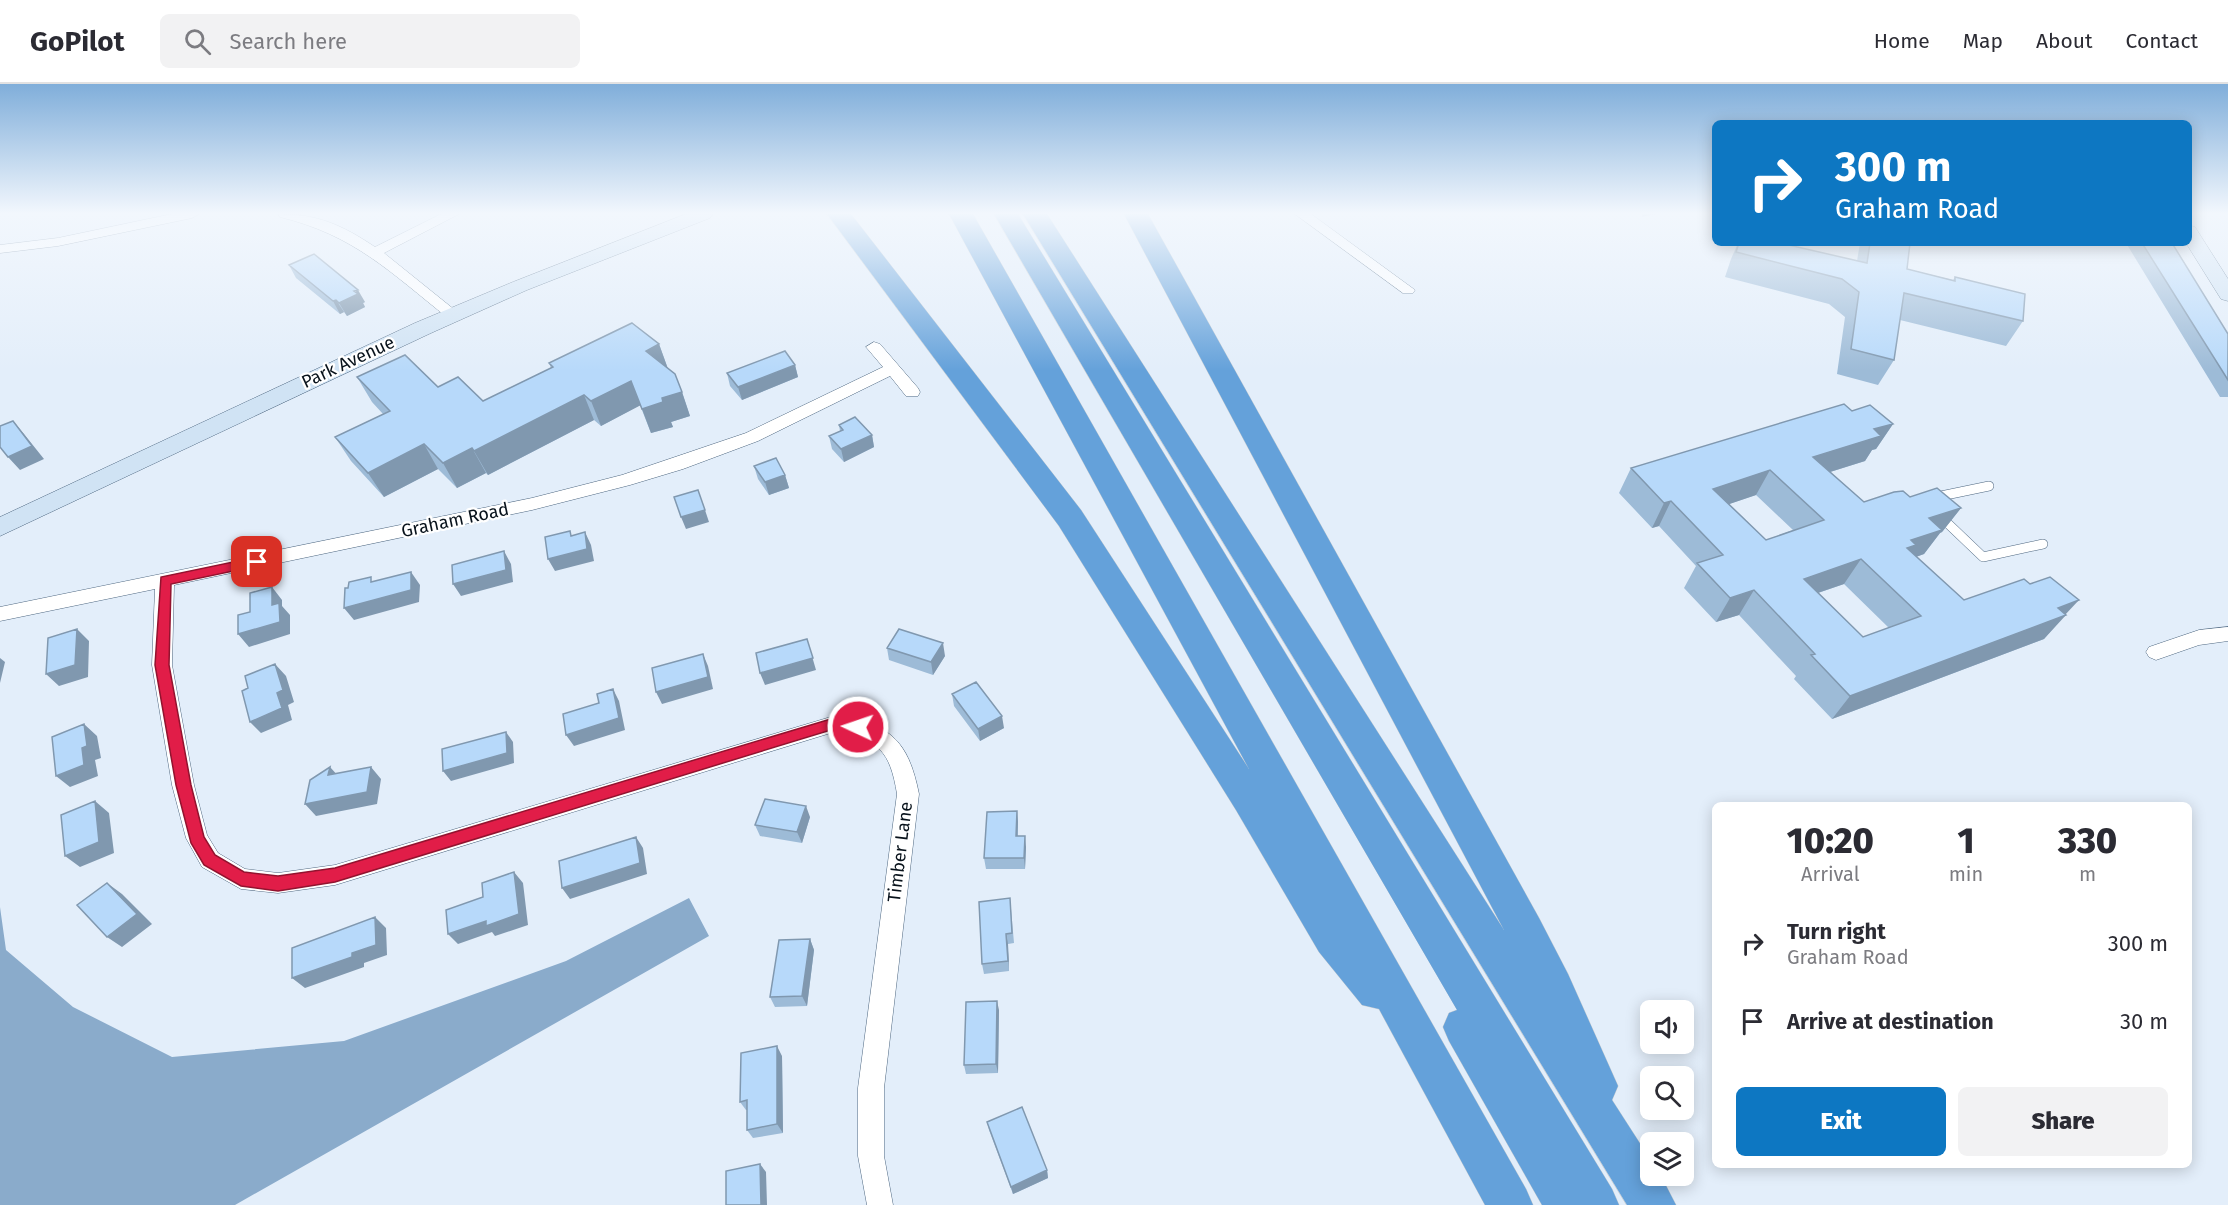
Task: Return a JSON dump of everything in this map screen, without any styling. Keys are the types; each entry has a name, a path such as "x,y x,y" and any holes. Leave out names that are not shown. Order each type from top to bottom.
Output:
{"highway":[{"path":"879,266 1070,518 1249,799 1333,939 1364,978 1413,1029"},
{"path":"990,266 1510,1205"},
{"path":"1020,266 1567,1205"},
{"path":"1037,266 1596,1205"},
{"path":"1068,266 1653,1205"},
{"path":"1164,266 1525,931 1578,1041 1627,1164"}],"main road":[{"name":"Park Avenue","path":"0,527 453,315 574,266"},
{"path":"2210,266 2228,294"}],"street":[{"path":"391,266 453,315"},
{"path":"1375,266 1408,290"},
{"path":"874,347 912,392"},
{"name":"Graham Road","path":"0,614 532,504 624,481 753,437 892,369"},
{"name":"Timber Lane","path":"165,581 162,665 183,785 196,838 210,860 241,879 278,884 335,875 834,723 858,727 882,737 901,760 908,795 871,1088 871,1156 880,1205"},
{"path":"2156,652 2199,638 2228,634"}],"lane":[{"path":"1922,500 1989,486"},
{"path":"1931,508 1983,557 2043,544"}],"shaded area":[{"path":"689,898 709,936 235,1205 0,1205 0,907 6,950 73,1007 172,1057 344,1041 566,961"}],"building":[{"path":"291,266 329,266 358,290 354,291 358,294 339,303 336,300 333,301"},
{"path":"1792,266 1907,266 1907,269 1955,281 1955,277 2025,294 2023,321 1904,293 1894,360 1851,349 1859,292 1842,279"},
{"path":"2157,266 2186,266 2228,334 2228,380"},
{"path":"632,323 659,344 646,351 675,374 682,392 662,398 663,402 642,409 631,381 591,401 584,395 474,451 472,448 443,463 424,444 368,473 335,437 390,411 357,377 405,355 438,387 458,377 483,401 553,367 549,363"},
{"path":"785,351 795,365 738,387 727,373"},
{"path":"1844,404 1852,411 1870,405 1893,424 1874,429 1881,436 1813,457 1864,502 1894,492 1903,491 1910,497 1937,488 1961,508 1929,518 1942,530 1911,540 1916,545 1907,548 1964,600 2024,579 2030,584 2050,577 2079,600 2058,608 2066,615 1850,696 1811,655 1815,654 1754,590 1730,598 1697,563 1723,555 1671,501 1664,503 1631,468","holes":["1770,470 1824,520 1766,540 1713,489","1861,559 1921,616 1863,637 1804,579"]},
{"path":"855,417 872,435 841,449 829,436 843,430 839,425"},
{"path":"13,421 32,446 8,457 0,447 0,426"},
{"path":"776,458 785,475 765,482 754,466"},
{"path":"698,490 705,510 681,517 674,497"},
{"path":"570,531 571,536 585,532 587,549 548,559 545,537"},
{"path":"504,551 506,570 453,584 452,565"},
{"path":"411,572 411,590 344,608 345,588 348,588 349,582 371,577 371,582"},
{"path":"272,587 272,605 279,603 280,622 238,634 238,615 250,612 250,593"},
{"path":"77,629 75,665 46,674 48,638"},
{"path":"899,629 943,643 931,662 887,648"},
{"path":"807,639 813,658 760,673 756,653"},
{"path":"703,654 708,677 656,692 652,668"},
{"path":"275,664 283,690 277,693 282,708 250,722 242,691 248,688 245,676"},
{"path":"976,682 1002,716 978,729 952,694"},
{"path":"613,689 619,718 566,735 563,714 599,703 597,694"},
{"path":"84,724 87,746 82,748 84,765 56,776 52,737"},
{"path":"506,732 507,753 443,771 442,749"},
{"path":"330,767 328,775 371,767 367,792 305,804 310,780"},
{"path":"765,799 806,806 797,832 755,825"},
{"path":"95,801 99,842 65,856 61,815"},
{"path":"1017,811 1016,836 1025,836 1024,858 984,858 987,812"},
{"path":"636,837 640,863 562,888 559,861"},
{"path":"514,872 519,914 486,926 486,921 448,934 446,910 483,897 482,883"},
{"path":"107,883 137,914 107,937 77,905"},
{"path":"1010,898 1012,933 1006,934 1008,961 982,964 979,902"},
{"path":"375,917 376,945 352,953 352,957 292,978 292,948"},
{"path":"810,939 802,996 770,997 779,940"},
{"path":"997,1001 996,1064 964,1065 966,1002"},
{"path":"777,1046 777,1124 747,1130 747,1100 740,1102 741,1053"},
{"path":"1022,1107 1047,1170 1011,1187 987,1122"},
{"path":"760,1164 761,1205 726,1205 726,1171"}],"route":[{"path":"257,562 165,581 162,665 183,785 196,838 210,860 241,879 278,884 335,875 834,723 858,727"}]}
